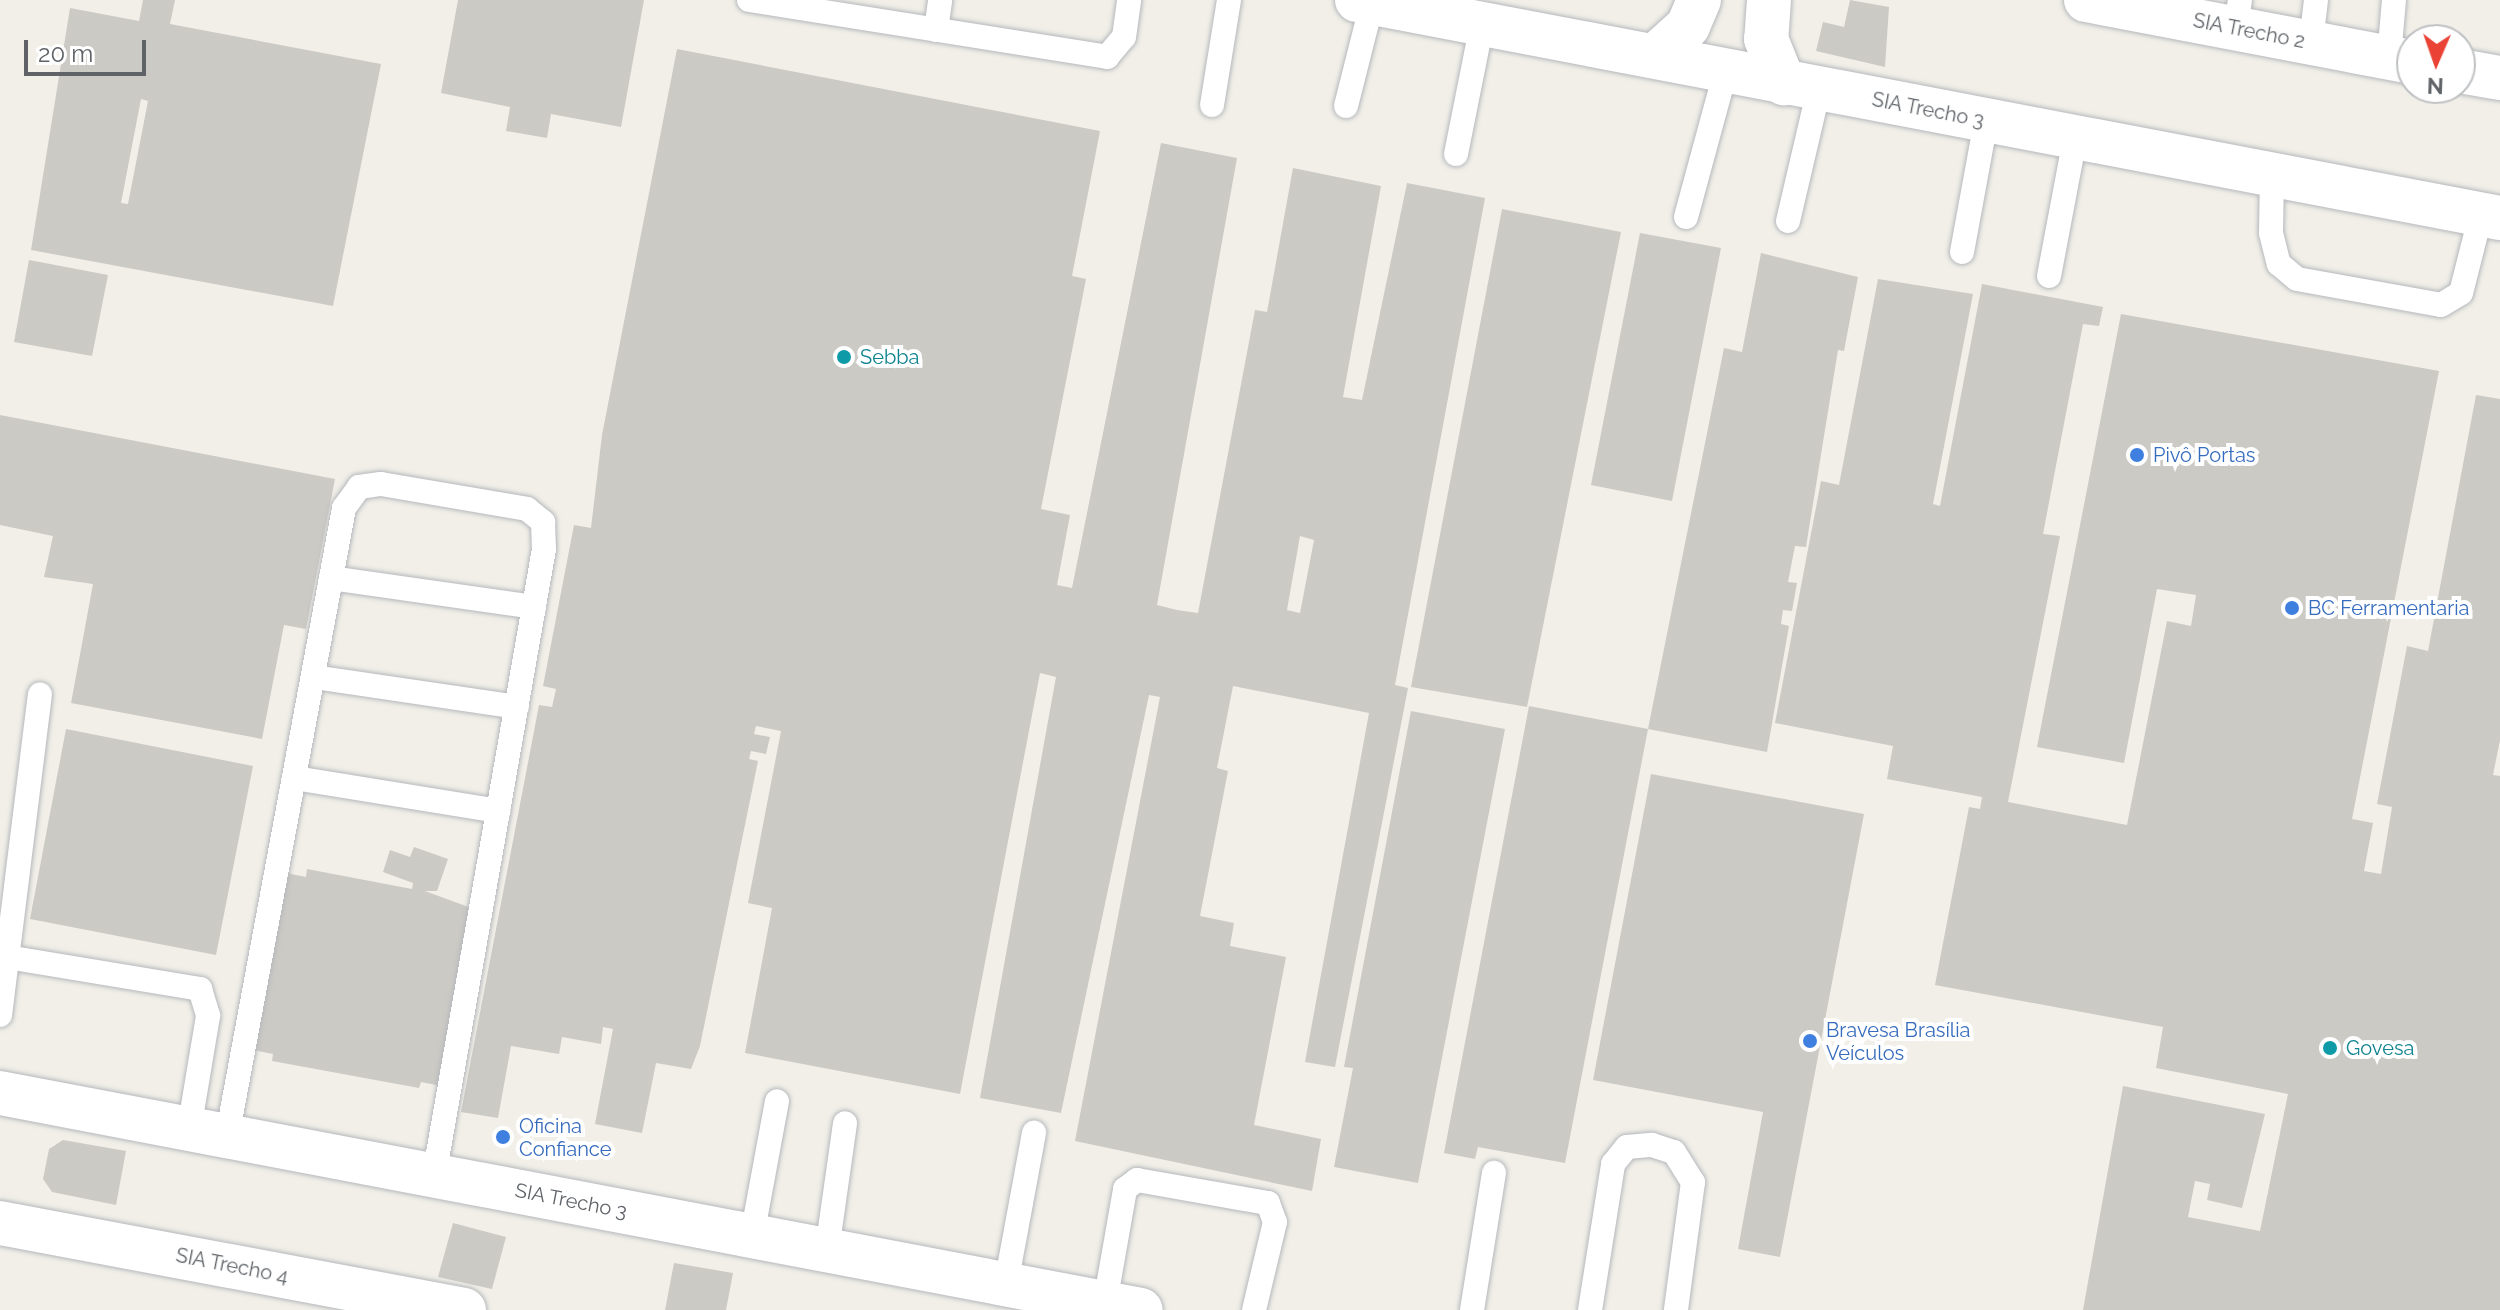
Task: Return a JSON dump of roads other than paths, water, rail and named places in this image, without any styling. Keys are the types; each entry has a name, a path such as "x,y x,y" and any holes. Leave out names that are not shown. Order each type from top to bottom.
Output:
{"main road":[{"path":"1655,56 1688,26 1699,0"},
{"path":"1769,0 1766,39 1801,86"},
{"name":"SIA Trecho 2","path":"2086,0 2238,14 2311,42 2396,58"},
{"name":"SIA Trecho 3","path":"1364,1 2491,216"},
{"path":"2476,74 2500,78"},
{"name":"SIA Trecho 3","path":"0,1093 1123,1307"},
{"name":"SIA Trecho 4","path":"0,1223 464,1310"}],"lane":[{"path":"749,0 1107,57 1124,37 1129,0"},
{"path":"936,30 940,0"},
{"path":"1212,105 1229,0"},
{"path":"2311,42 2316,0"},
{"path":"2394,0 2396,24"},
{"path":"1346,106 1364,1"},
{"path":"1456,154 1482,24"},
{"path":"1686,217 1726,70"},
{"path":"1788,221 1801,86"},
{"path":"1962,252 1986,121"},
{"path":"2049,276 2075,138"},
{"path":"2272,175 2271,233 2279,264 2311,281 2441,305 2461,293 2491,216"},
{"path":"208,1133 295,778 344,508 359,487 381,484 527,509 543,522 534,607 434,1176"},
{"path":"331,578 534,607"},
{"path":"314,677 517,707"},
{"path":"0,1015 40,694"},
{"path":"295,778 498,811"},
{"path":"7,957 200,989 208,1016 208,1133"},
{"path":"752,1236 777,1101"},
{"path":"827,1250 845,1123"},
{"path":"1006,1284 1034,1133"},
{"path":"1590,1310 1613,1164 1627,1147 1652,1145 1674,1152 1693,1182 1676,1310"},
{"path":"1472,1310 1494,1173"},
{"path":"1123,1307 1125,1189 1137,1180 1268,1203 1275,1222 1254,1310"}],"place":[{"name":"Sebba","path":"844,357"},
{"name":"Pivô Portas","path":"2137,455"},
{"name":"BC Ferramentaria","path":"2292,608"},
{"name":"Bravesa Brasília Veículos","path":"1810,1041"},
{"name":"Govesa","path":"2330,1048"},
{"name":"Oficina Confiance","path":"503,1137"}]}
